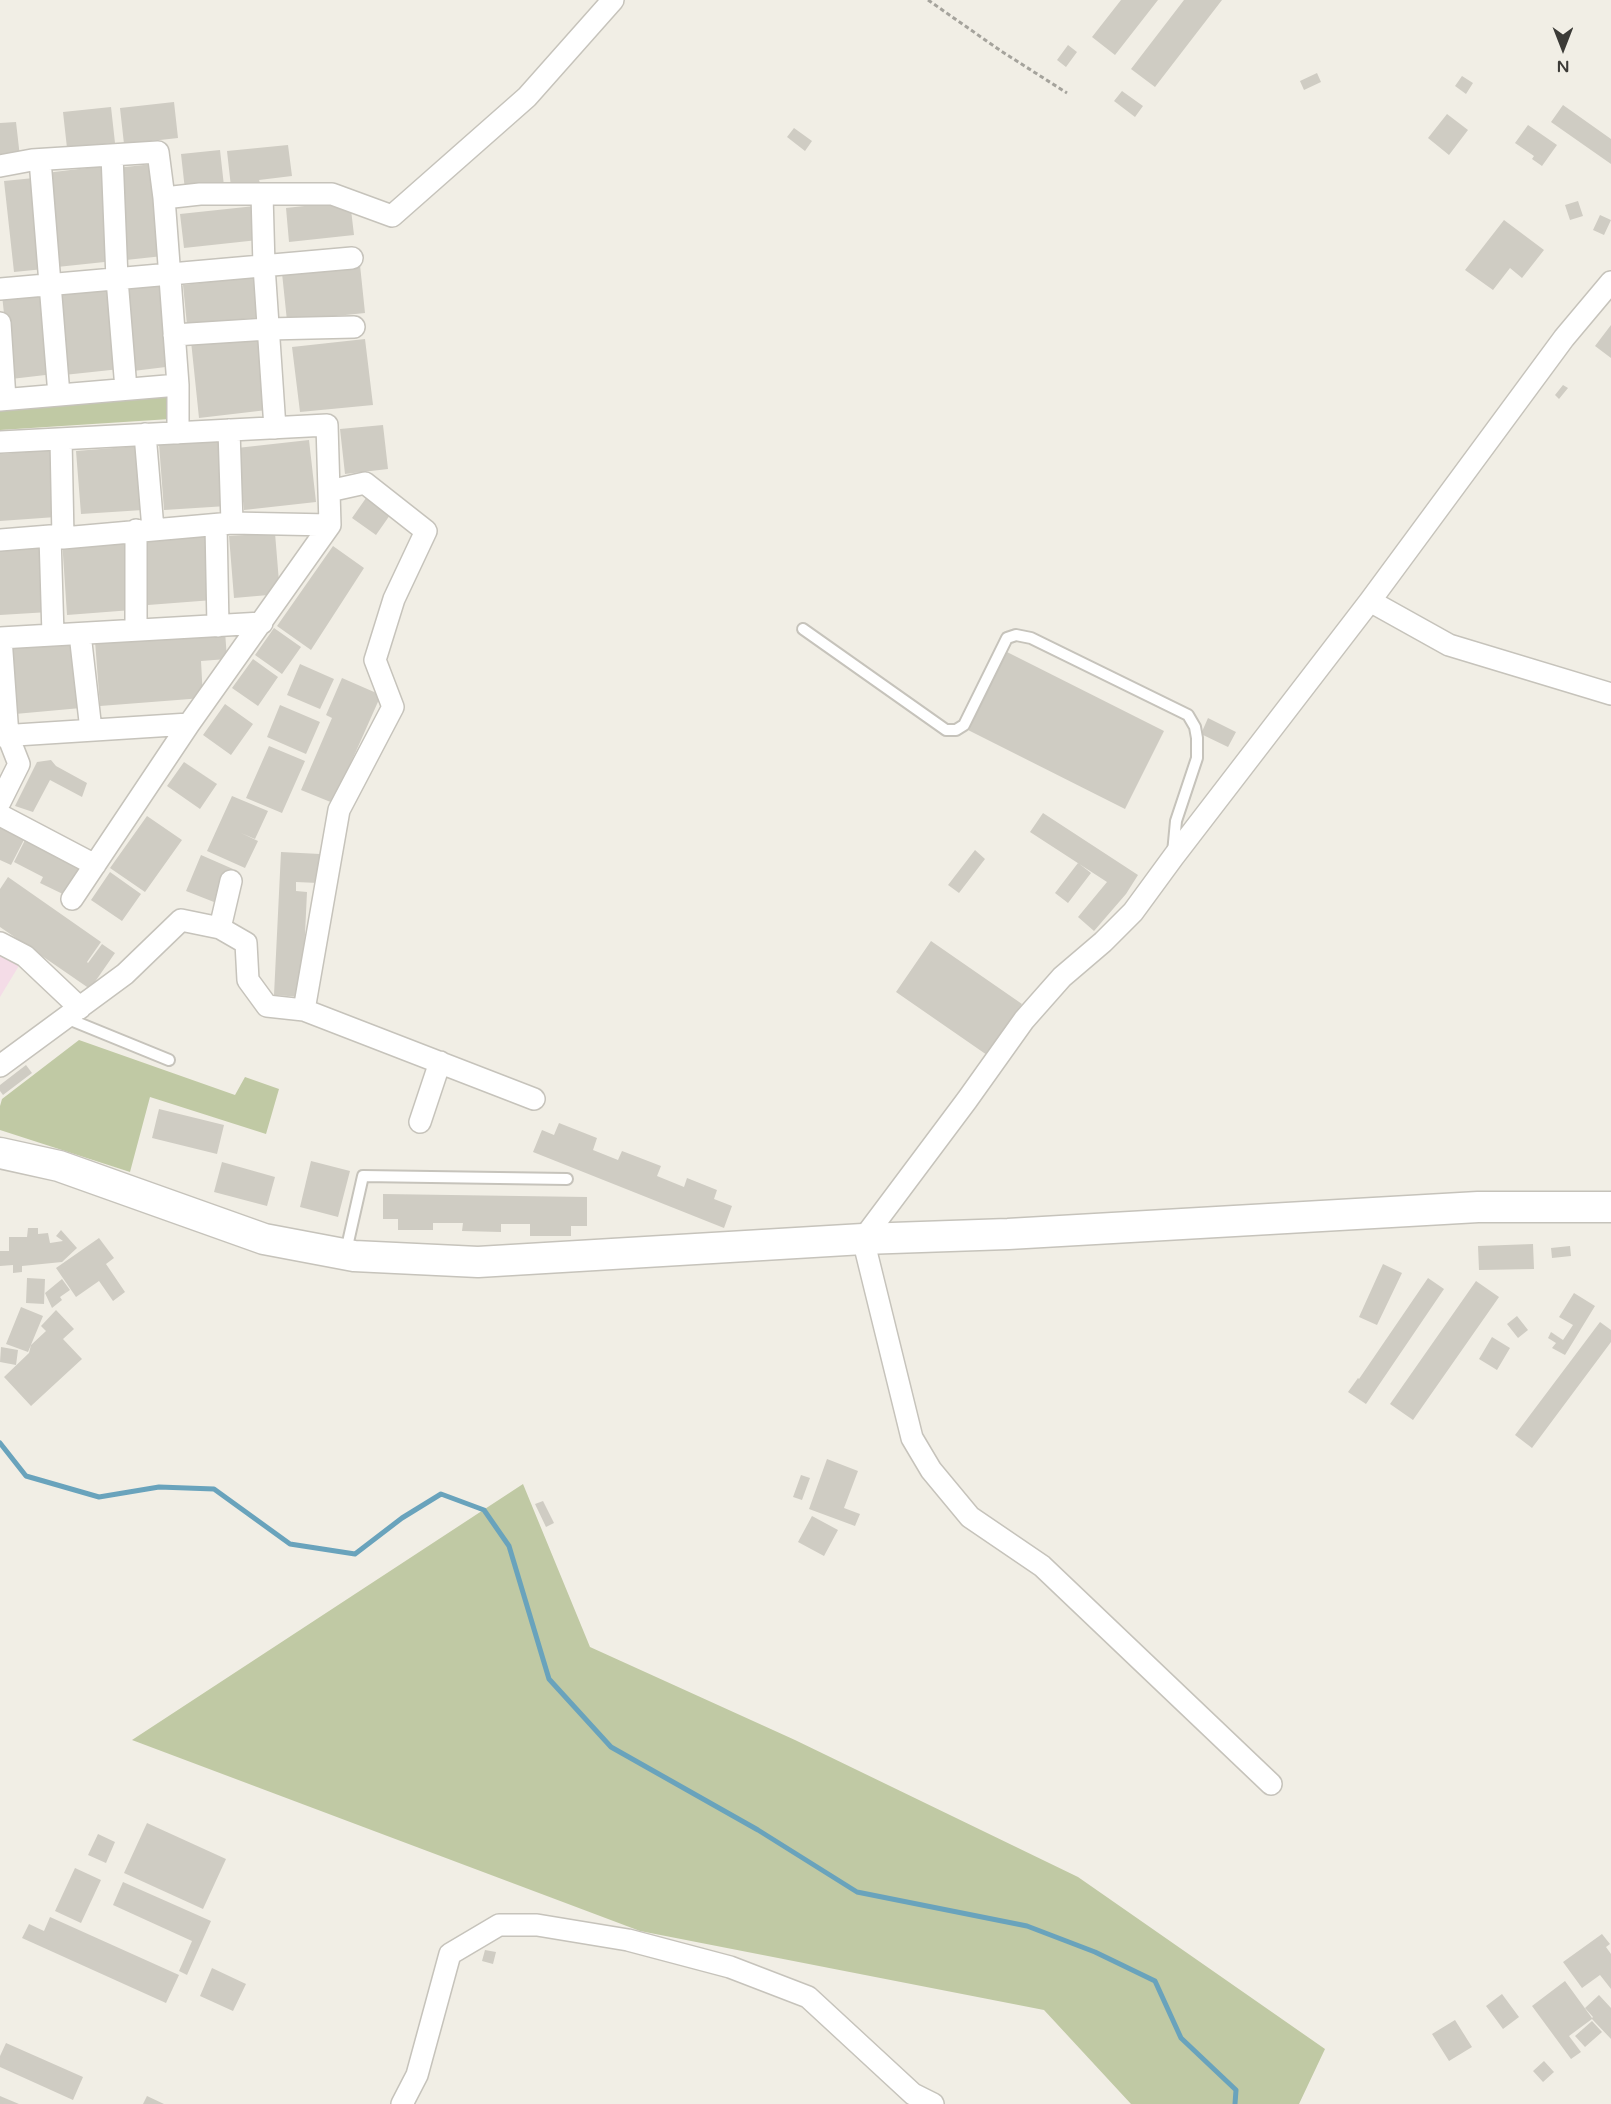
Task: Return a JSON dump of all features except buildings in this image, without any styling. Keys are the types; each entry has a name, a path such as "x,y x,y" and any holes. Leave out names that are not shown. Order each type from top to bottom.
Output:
{"main road":[{"path":"0,1153 59,1166 264,1239 346,1254 478,1262 863,1239 1019,1233 1478,1207 1611,1207"}],"street":[{"path":"164,198 200,194 332,194 392,216 527,97 613,0"},
{"path":"0,166 40,160 158,152 164,198 178,385 178,433"},
{"path":"112,155 117,279 126,389"},
{"path":"40,160 59,395"},
{"path":"262,194 264,266 275,428"},
{"path":"0,289 352,258"},
{"path":"1271,1784 1042,1566 970,1517 931,1470 912,1437 863,1239 1024,1020 1062,977 1103,942 1133,912 1370,601 1564,338 1611,282"},
{"path":"0,323 2,400 178,385"},
{"path":"174,335 268,329 354,327"},
{"path":"0,442 327,425 330,525 189,724 72,899"},
{"path":"218,626 229,430"},
{"path":"136,630 144,530 145,435"},
{"path":"53,635 61,439"},
{"path":"304,1010 339,810 393,707 375,660 394,599 426,531 365,483 329,491"},
{"path":"0,540 224,524 330,525"},
{"path":"1370,601 1449,645 1611,694"},
{"path":"0,802 19,764 4,736 0,638 262,623"},
{"path":"80,634 91,730"},
{"path":"4,736 189,724"},
{"path":"0,815 95,865"},
{"path":"220,928 231,881"},
{"path":"0,1066 124,974 181,920 220,928 246,943 248,981 267,1006 304,1010 534,1099"},
{"path":"0,943 25,956 73,1013"},
{"path":"420,1122 440,1062"},
{"path":"402,2104 417,2075 450,1954 499,1925 537,1925 628,1940 730,1967 808,1997 913,2094 933,2104"}],"lane":[{"path":"803,629 946,730 956,730 964,725 1007,638 1016,635 1031,638 1188,715 1195,727 1197,758 1176,821 1174,856"},
{"path":"73,1013 169,1060"},
{"path":"346,1254 363,1176 567,1179"}],"path":[{"path":"928,0 1067,93"}],"shaded area":[{"path":"0,953 20,964 0,997"}],"green space":[{"path":"169,396 170,419 0,430 0,408"},
{"path":"79,1040 235,1095 245,1077 279,1089 266,1134 150,1097 130,1172 0,1130 2,1099"},
{"path":"523,1484 590,1647 795,1740 1078,1877 1325,2049 1299,2104 1131,2104 1044,2010 640,1931 132,1740"}],"waterway":[{"path":"0,1443 26,1476 99,1497 159,1487 214,1489 290,1544 355,1554 402,1518 441,1494 484,1510 509,1546 549,1679 611,1747 758,1830 857,1892 1027,1926 1095,1952 1155,1981 1181,2038 1236,2090 1235,2104"}]}
